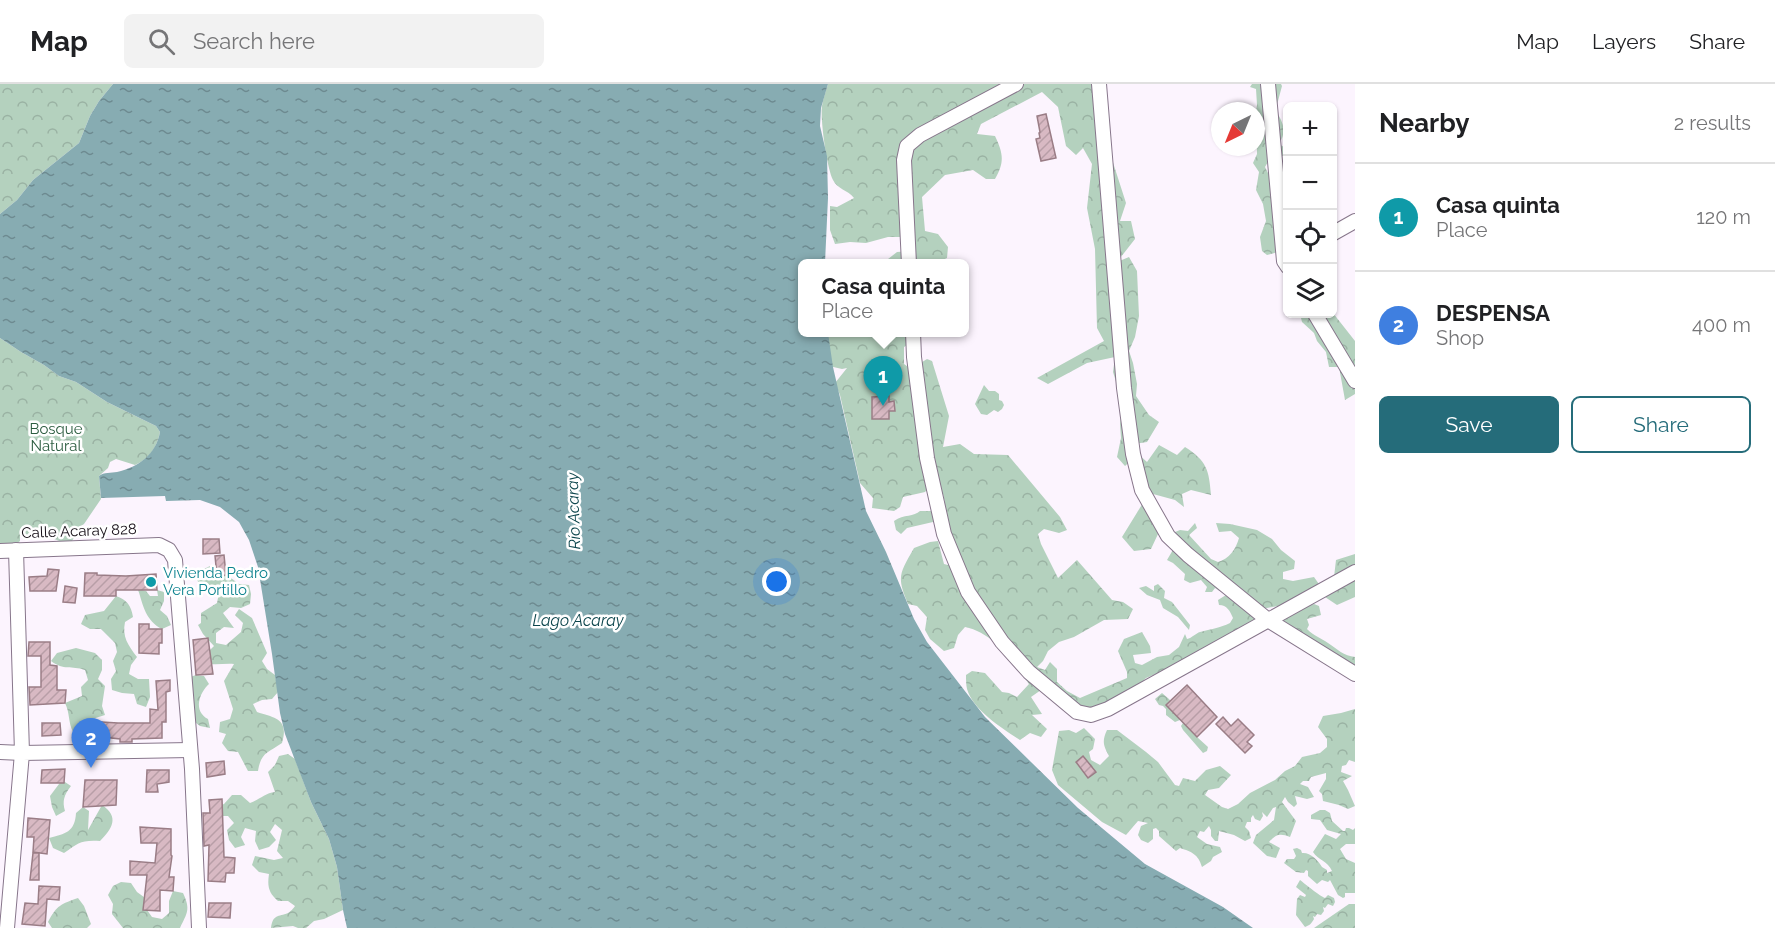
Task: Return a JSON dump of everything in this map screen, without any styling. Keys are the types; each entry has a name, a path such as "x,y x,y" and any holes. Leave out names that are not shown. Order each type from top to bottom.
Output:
{"street":[{"path":"909,259 904,160 907,146 920,135 1016,84"},
{"path":"1099,84 1124,388 1133,454 1142,490 1168,536 1188,555 1268,620 1355,674"},
{"path":"1268,84 1283,232"},
{"path":"1337,231 1355,221"},
{"path":"1317,318 1355,381"},
{"path":"913,337 927,458 944,534 968,592 1002,642 1029,672 1077,712 1091,715 1108,709 1355,572"},
{"name":"Calle Acaray 828","path":"0,551 159,545 169,550 175,560 190,750"},
{"path":"7,928 22,753 16,550"},
{"path":"0,752 190,750 199,928"}],"green space":[{"path":"0,84 113,84 90,116 79,143 33,180 17,200 0,214"},
{"path":"828,84 1104,84 1108,147 1126,203 1120,221 1131,221 1135,239 1117,262 1129,257 1137,271 1139,316 1135,337 1129,351 1137,384 1136,396 1149,415 1159,422 1147,442 1128,445 1147,462 1159,445 1177,455 1185,447 1206,467 1211,495 1191,490 1182,494 1184,507 1175,500 1153,494 1158,534 1151,549 1134,551 1122,537 1146,498 1135,457 1125,466 1117,457 1121,438 1120,424 1123,404 1113,372 1115,357 1087,363 1048,384 1037,378 1104,341 1097,328 1095,249 1087,208 1092,164 1083,148 1076,155 1066,146 1058,107 1042,92 981,124 977,134 995,136 1000,148 1002,162 995,179 986,179 973,170 945,175 922,197 925,231 938,234 948,247 947,258 888,259 897,252 911,251 901,237 888,237 866,243 835,244 830,230 830,206 837,207 854,198 835,183 828,166 822,103"},
{"path":"1252,84 1281,84 1282,86 1275,109 1283,126 1282,139 1279,144 1283,146 1283,156 1273,158 1265,167 1268,173 1278,175 1283,173 1283,204 1279,205 1278,252 1267,255 1262,251 1260,237 1266,221 1263,204 1256,190 1259,172 1253,163 1256,156 1265,156 1265,102 1257,102 1256,89 1250,87"},
{"path":"1301,318 1337,318 1355,341 1355,394 1345,400 1339,367 1329,367 1326,352 1314,333 1302,322"},
{"path":"827,337 917,337 904,347 904,364 911,369 927,359 932,361 949,416 943,447 960,444 974,454 1008,455 1060,517 1067,530 1059,533 1044,529 1038,534 1058,578 1077,560 1112,600 1123,602 1133,609 1128,619 1104,620 1074,637 1059,642 1048,651 1037,667 1045,670 1050,662 1057,669 1057,682 1080,698 1127,678 1127,672 1118,651 1124,639 1142,632 1150,646 1151,653 1133,655 1135,663 1142,665 1157,657 1169,655 1179,647 1185,634 1187,639 1230,623 1233,618 1226,607 1219,605 1218,600 1226,595 1215,588 1212,592 1205,592 1207,587 1201,580 1190,583 1184,580 1185,574 1167,560 1174,548 1175,532 1188,531 1195,523 1197,528 1189,535 1211,559 1218,562 1226,559 1232,553 1239,538 1231,531 1219,532 1216,523 1257,530 1272,539 1295,561 1294,569 1283,572 1283,579 1293,581 1314,577 1321,587 1294,603 1247,609 1257,619 1227,640 1209,645 1178,670 1158,673 1146,678 1137,687 1114,701 1100,704 1092,711 1041,690 1031,697 1042,714 1032,715 1047,729 1041,737 1030,733 1020,740 997,725 975,704 966,686 966,675 972,671 985,673 1002,692 1017,697 1029,684 1010,658 985,635 965,627 958,635 954,648 944,651 930,639 925,630 927,617 917,606 908,604 902,587 901,575 914,548 938,541 944,564 952,566 944,528 933,522 907,528 901,534 896,530 894,521 920,511 939,511 945,503 943,494 931,485 925,492 903,497 900,507 894,511 872,508 873,498 860,483 840,395 835,383 847,368 829,366"},
{"name":"Bosque Natural","path":"0,338 59,376 76,382 107,402 156,426 160,432 152,452 135,465 116,459 110,462 108,468 99,476 101,499 84,524 72,532 74,538 69,545 42,534 20,536 20,541 14,546 0,548"},
{"path":"984,385 989,391 999,394 999,400 1004,405 998,412 994,410 987,415 981,414 975,404"},
{"path":"1355,554 1355,597 1337,605 1325,597 1341,583 1334,577 1336,560"},
{"path":"210,566 219,569 239,584 249,585 251,594 250,604 241,608 230,607 223,613 234,628 224,627 216,633 216,643 226,645 241,632 243,623 235,615 239,609 252,618 267,653 262,661 275,675 278,692 272,699 253,704 257,712 275,718 282,724 284,735 282,743 263,756 258,771 248,771 238,752 228,751 222,743 226,734 219,732 220,722 230,719 233,709 224,681 234,664 205,663 214,646 198,625 201,623 201,613 217,603 219,593 201,587 196,578 202,570"},
{"path":"1158,584 1165,591 1164,598 1172,602 1190,625 1189,630 1178,617 1163,608 1160,600 1147,595 1139,588 1146,586 1154,591 1154,586"},
{"path":"138,589 146,591 150,596 158,596 157,590 164,592 164,601 160,610 167,616 171,625 162,629 152,622"},
{"path":"116,596 130,606 132,613 133,617 125,622 124,632 128,645 137,657 131,665 129,674 138,679 149,679 150,697 146,707 137,704 134,694 112,690 111,679 116,671 113,661 117,652 115,643 101,629 90,629 81,624 85,615 104,611"},
{"path":"1314,604 1319,606 1321,615 1307,619 1309,625 1307,629 1341,652 1355,657 1355,669 1281,620"},
{"path":"76,648 95,653 102,660 102,670 98,679 105,686 102,706 105,715 86,721 82,730 73,732 65,703 82,696 81,687 88,680 85,670 60,666 51,661 57,653"},
{"path":"196,675 204,676 209,684 200,697 199,707 203,716 208,719 210,728 200,726 192,720 187,678"},
{"path":"1162,693 1197,737 1208,747 1207,751 1203,753 1183,730 1181,726 1183,723 1180,720 1175,722 1166,715 1166,709 1155,699"},
{"path":"1355,709 1355,762 1349,760 1346,765 1342,766 1341,772 1352,776 1343,781 1355,806 1348,809 1323,801 1319,791 1326,779 1326,773 1311,777 1309,781 1303,781 1300,784 1308,787 1314,797 1307,799 1295,796 1297,804 1294,807 1285,797 1282,802 1296,821 1290,837 1278,835 1269,842 1280,848 1276,858 1267,856 1253,843 1256,835 1274,820 1276,807 1267,817 1262,812 1263,816 1260,821 1253,815 1251,822 1247,822 1245,827 1251,838 1245,841 1219,831 1218,841 1215,841 1211,836 1209,826 1204,832 1200,831 1197,837 1207,844 1220,847 1222,852 1202,867 1194,854 1180,848 1176,851 1159,836 1156,828 1153,829 1153,839 1148,843 1141,840 1138,835 1141,826 1148,823 1138,821 1126,835 1102,822 1058,785 1052,770 1059,731 1069,730 1076,733 1084,728 1095,739 1093,749 1089,752 1091,760 1100,765 1109,756 1104,743 1107,730 1117,730 1158,762 1175,785 1179,786 1183,778 1195,781 1206,770 1220,766 1231,775 1219,788 1208,790 1205,795 1228,809 1295,766 1302,757 1320,753 1327,747 1327,739 1318,727 1323,716"},
{"path":"288,754 295,759 311,802 329,839 337,867 343,910 314,921 306,928 293,926 271,928 275,918 288,913 295,906 288,901 278,901 269,889 269,874 259,872 252,865 255,856 274,860 283,858 277,851 282,830 275,824 270,832 276,840 269,847 259,850 255,841 256,831 245,828 241,837 245,845 235,848 229,840 227,830 234,823 228,816 218,816 215,807 224,804 232,795 241,795 250,803 275,792 268,772 275,765 279,756"},
{"path":"62,780 71,786 64,798 65,811 56,816 50,796"},
{"path":"102,805 111,814 112,823 111,828 100,841 80,843 64,853 53,848 49,838 68,831 74,824 76,813 83,807 89,811 88,830"},
{"path":"1320,810 1330,813 1332,821 1343,831 1346,828 1353,830 1355,828 1355,844 1346,844 1340,849 1346,859 1355,863 1355,893 1345,893 1343,898 1338,895 1330,880 1328,882 1322,880 1317,884 1308,876 1308,871 1296,872 1284,863 1287,859 1294,859 1296,856 1293,849 1297,848 1302,853 1314,857 1327,870 1327,873 1332,871 1313,852 1325,834 1336,839 1341,834 1327,830 1320,820 1311,819 1311,815"},
{"path":"1300,880 1323,897 1328,895 1334,898 1335,902 1333,906 1328,904 1325,908 1323,907 1324,911 1321,915 1313,916 1312,922 1305,927 1296,915 1297,899 1300,895 1305,897 1306,895 1296,887"},
{"path":"121,882 131,883 137,892 148,900 147,910 152,917 162,919 169,913 169,901 173,891 183,893 187,911 180,928 123,928 112,914 113,904 108,895 113,886"},
{"path":"78,898 91,924 87,928 52,928 48,922 54,912 63,904"},
{"path":"1349,904 1355,904 1355,928 1314,928"}],"water":[{"name":"Lago Acaray","path":"113,84 828,84 821,108 820,126 827,156 825,259 798,259 798,337 829,337 833,367 866,511 914,619 927,642 985,717 1078,808 1145,864 1223,907 1253,928 347,928 337,867 329,839 311,802 285,734 258,567 249,540 239,522 220,507 200,500 166,501 165,496 101,498 99,476 125,470 139,463 155,447 160,432 156,426 107,402 76,382 59,376 0,338 0,214 17,200 33,180 79,143 99,101"}],"building":[{"path":"1046,114 1056,158 1041,161 1036,139 1040,138 1037,116"},
{"path":"889,396 889,402 894,401 895,411 889,411 889,419 872,419 872,397"},
{"path":"203,539 219,539 220,553 203,554"},
{"path":"224,555 226,575 217,576 215,556"},
{"path":"48,569 59,570 56,591 30,591 29,577 47,576"},
{"path":"85,573 126,576 156,574 157,590 116,590 116,596 84,596"},
{"path":"65,586 77,588 75,603 63,602"},
{"path":"139,624 149,624 149,629 162,629 159,654 139,653"},
{"path":"208,638 213,674 196,675 193,640"},
{"path":"29,642 50,642 50,665 57,666 57,690 66,690 65,703 30,705 29,687 41,687 41,656 28,656"},
{"path":"170,680 170,691 166,692 166,722 162,722 162,738 132,739 132,742 120,742 120,739 85,735 86,721 150,723 150,709 158,710 156,681"},
{"path":"1187,685 1217,717 1197,737 1166,705"},
{"path":"1223,717 1231,726 1238,719 1254,735 1247,742 1252,746 1245,753 1216,724"},
{"path":"42,723 60,723 61,735 42,736"},
{"path":"1083,756 1096,772 1088,778 1076,762"},
{"path":"224,761 225,774 207,777 206,763"},
{"path":"65,769 64,783 41,783 42,770"},
{"path":"147,770 169,770 169,782 157,784 158,792 146,792"},
{"path":"85,780 117,780 116,805 83,807"},
{"path":"222,799 224,857 235,858 234,873 226,873 225,882 208,881 209,845 204,846 203,813 210,813 209,800"},
{"path":"28,818 50,820 47,854 33,852 34,837 27,837"},
{"path":"140,827 171,829 172,856 169,877 174,877 173,891 160,890 160,911 143,910 147,875 130,875 130,861 155,863 157,843 141,843"},
{"path":"33,853 39,853 39,880 30,880"},
{"path":"39,886 60,887 59,900 47,899 45,926 22,924 25,903 38,904"},
{"path":"209,903 231,903 230,918 208,917"}],"place":[{"name":"Casa quinta","path":"883,406"},
{"name":"Vivienda Pedro Vera Portillo","path":"151,582"},
{"name":"DESPENSA","path":"91,768"}],"water label":[{"name":"Río Acaray","path":"573,511"}]}
